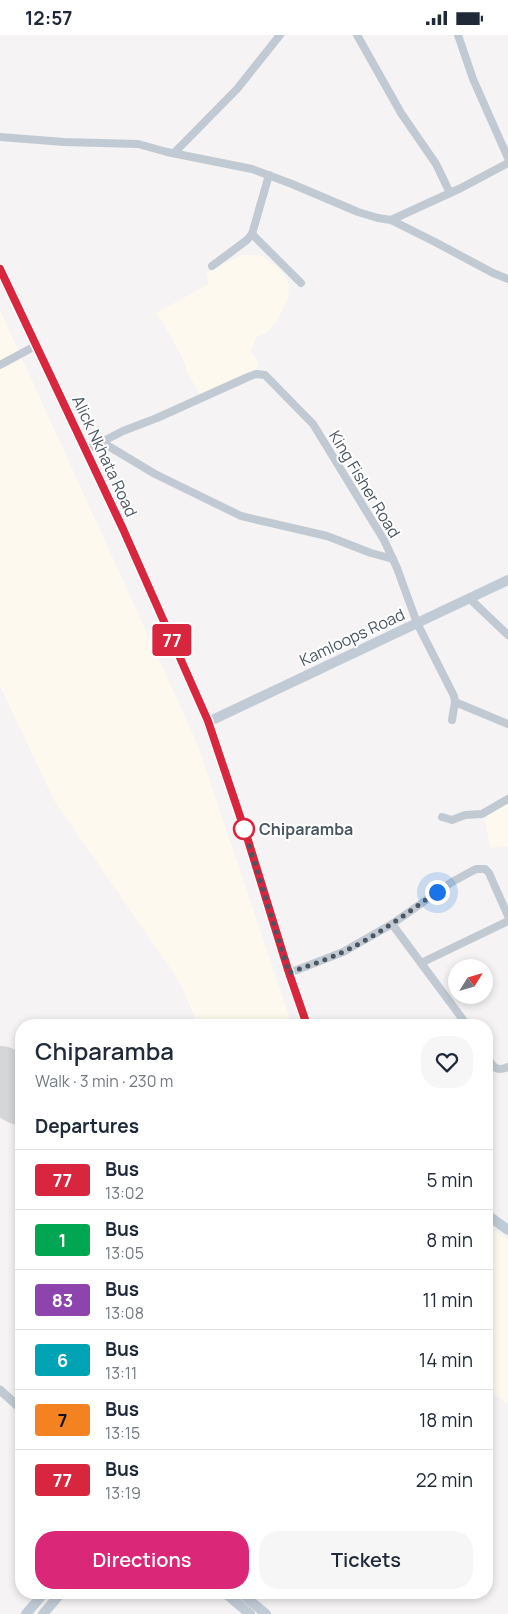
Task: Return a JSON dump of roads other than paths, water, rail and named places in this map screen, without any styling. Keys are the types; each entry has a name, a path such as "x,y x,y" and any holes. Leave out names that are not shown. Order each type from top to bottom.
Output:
{"main road":[{"name":"Alick Nkhata Road","path":"0,269 123,529 208,721 305,1019"},
{"name":"Kamloops Road","path":"208,721 508,579"},
{"path":"493,1220 508,1230"},
{"path":"26,1614 39,1599"},
{"path":"43,1614 56,1599"},
{"path":"232,1599 250,1614"},
{"path":"248,1599 266,1614"}],"street":[{"path":"174,153 237,89 280,35"},
{"path":"357,35 401,113 436,164 450,193"},
{"path":"458,35 473,79 508,158"},
{"path":"0,137 64,142 138,144 252,169 358,212 391,220 508,279"},
{"path":"391,220 450,193 508,163"},
{"path":"212,266 247,240 252,234 269,175"},
{"path":"252,234 302,283"},
{"path":"0,365 37,345"},
{"name":"King Fisher Road","path":"100,441 248,377 256,374 265,375 314,424 384,540 417,623 455,701"},
{"path":"86,450 100,441 155,474 241,516 327,536 371,553 393,559"},
{"path":"469,598 508,635"},
{"path":"452,720 455,701 508,724"},
{"path":"442,817 452,820 465,815 482,814 508,799"},
{"path":"289,973 343,952 392,923 452,882 476,869 485,869 490,873 508,916"},
{"path":"421,963 508,921"},
{"path":"392,923 463,1019"},
{"path":"493,1064 500,1070 508,1067"},
{"path":"0,1390 15,1404"}],"place":[{"name":"Chiparamba","path":"244,829"}]}
